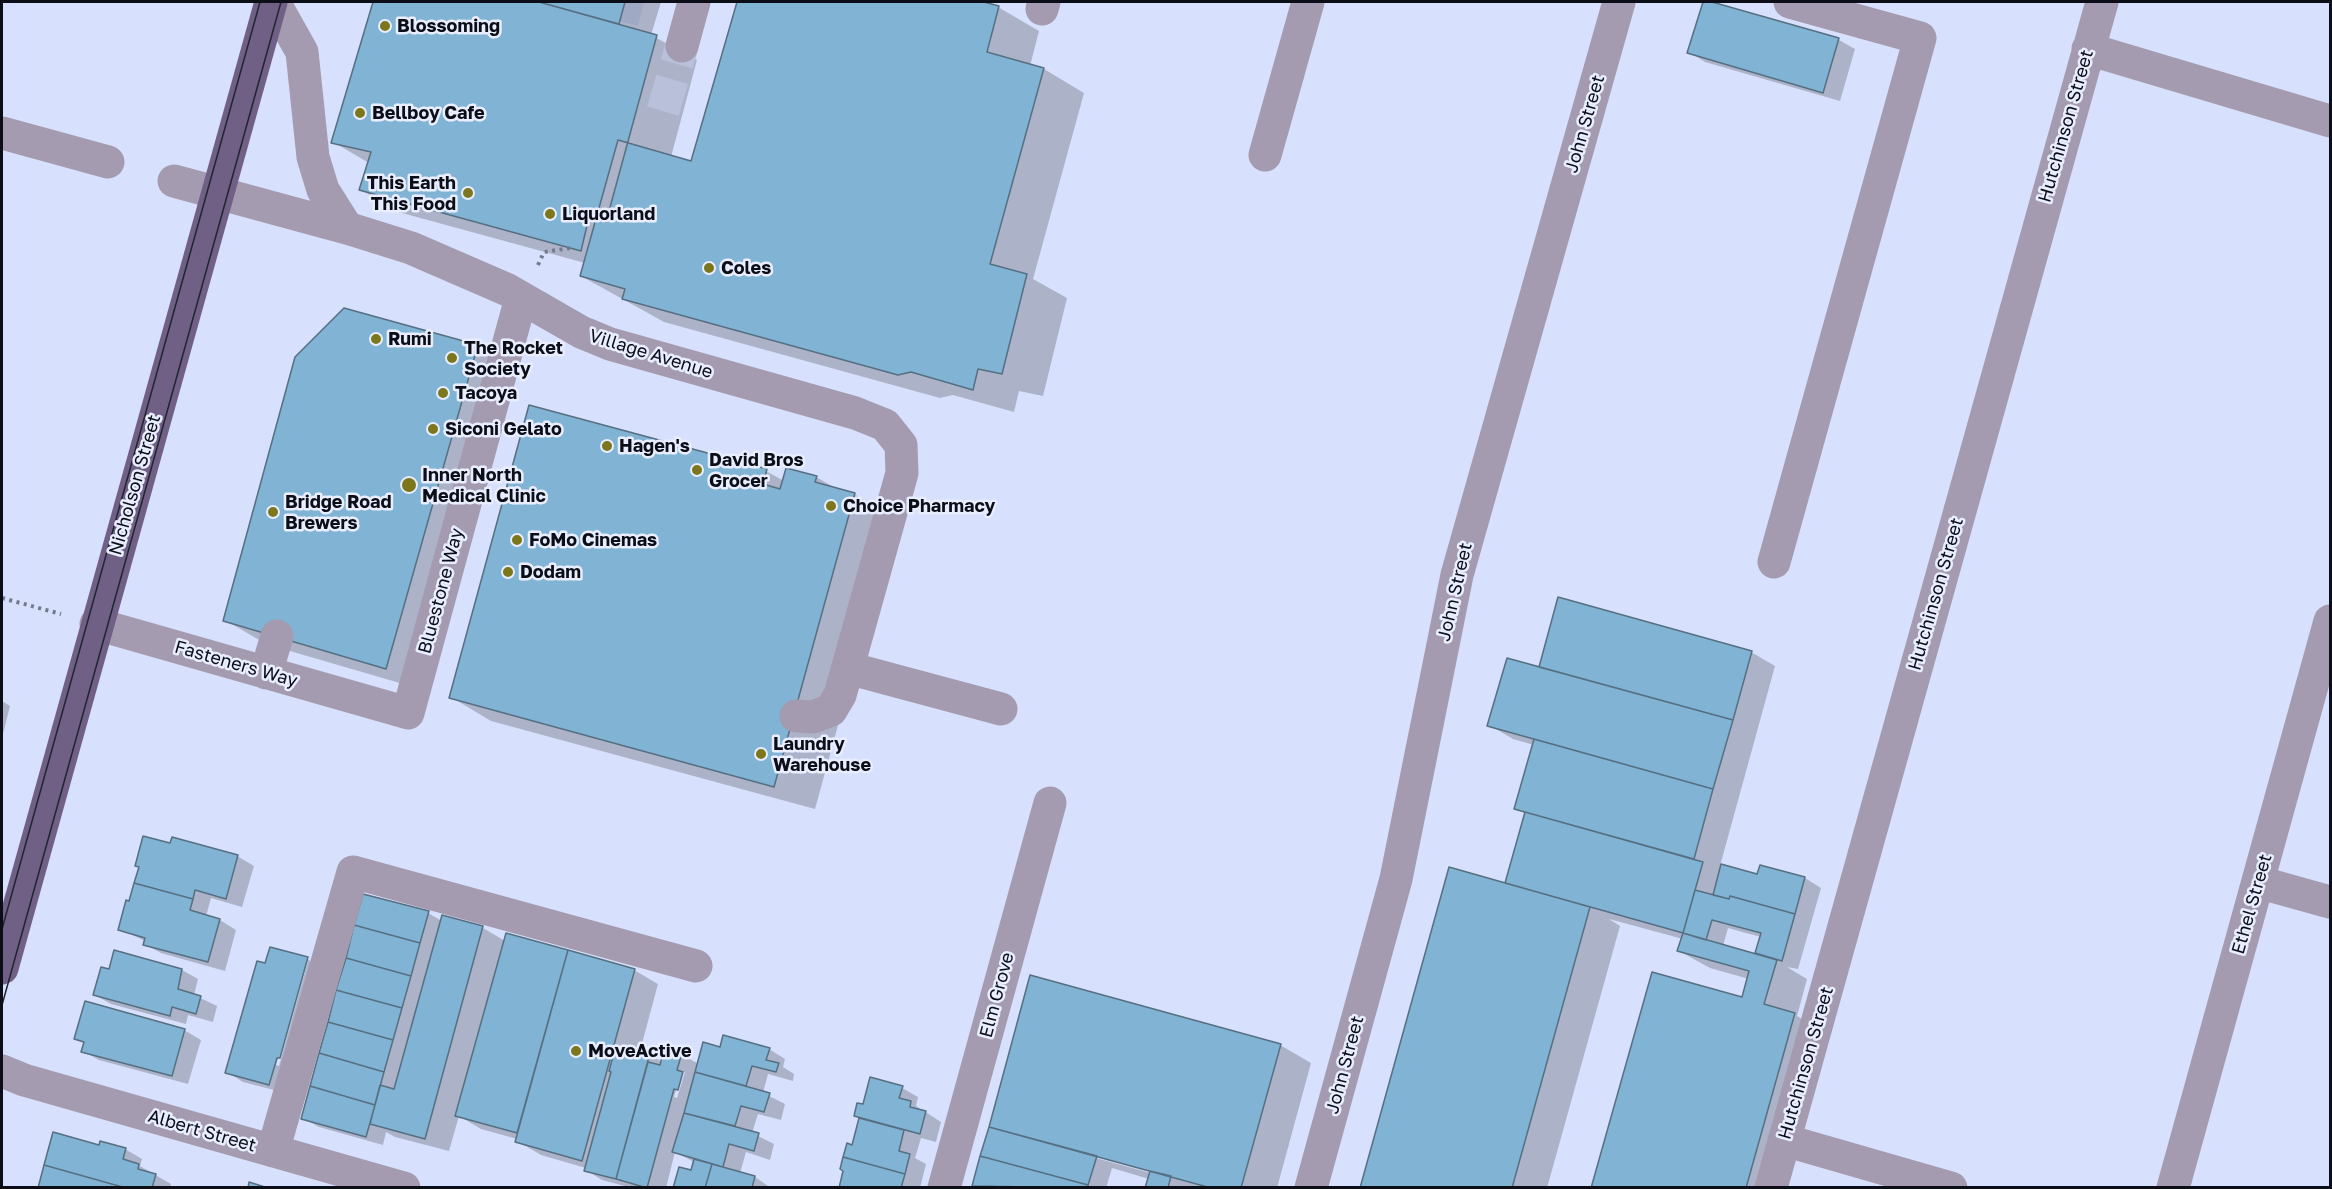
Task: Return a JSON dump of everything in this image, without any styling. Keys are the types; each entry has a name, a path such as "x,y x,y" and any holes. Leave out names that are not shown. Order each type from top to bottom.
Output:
{"main road":[{"name":"Nicholson Street","path":"2,968 96,624 273,2"}],"street":[{"path":"273,2 302,52 313,158 323,190 347,228"},
{"path":"682,46 694,2"},
{"path":"1265,155 1308,2"},
{"name":"John Street","path":"1311,1188 1396,879 1457,575 1619,2"},
{"path":"1774,562 1920,39 1790,2"},
{"name":"Hutchinson Street","path":"1771,1188 2102,2"},
{"path":"2088,49 2331,121"},
{"path":"2,133 108,162"},
{"name":"Village Avenue","path":"174,181 347,228 411,248 467,270 581,332 610,344 855,413 885,425 901,445 902,473 840,695 831,710 813,717 796,716"},
{"name":"Bluestone Way","path":"376,704 408,713 521,298"},
{"name":"Ethel Street","path":"2173,1188 2331,621"},
{"name":"Fasteners Way","path":"96,624 376,704"},
{"path":"266,673 277,636"},
{"path":"848,668 1001,709"},
{"name":"Elm Grove","path":"944,1188 1050,804"},
{"path":"273,1151 353,872 696,966"},
{"path":"2258,882 2331,902"},
{"name":"Albert Street","path":"2,1071 24,1080 404,1188"},
{"path":"1784,1140 1951,1188"}],"path":[{"path":"2,598 96,624"}],"shaded area":[{"path":"547,2 644,2 638,26"}],"building":[{"path":"373,2 539,2 657,35 606,222 589,217 581,251 359,190 371,152 331,143"},
{"path":"539,2 625,2 619,24"},
{"path":"737,2 984,2 999,6 987,52 1044,68 990,264 1027,274 1002,374 978,369 973,390 911,372 898,375 622,299 625,289 580,276 618,140 691,161"},
{"path":"1703,2 1712,2 1839,38 1823,93 1687,53"},
{"path":"344,308 478,345 386,669 223,621 295,357"},
{"path":"529,405 767,469 763,484 780,489 786,468 817,476 815,482 855,493 774,787 449,698"},
{"path":"1558,597 1752,651 1733,720 1539,667"},
{"path":"1507,658 1733,720 1713,789 1487,726"},
{"path":"1534,739 1713,789 1694,859 1514,809"},
{"path":"1525,812 1703,862 1683,933 1505,883"},
{"path":"143,836 170,843 172,837 238,855 226,899 195,890 193,899 134,883 139,867 135,866"},
{"path":"1721,864 1757,874 1760,865 1805,877 1795,914 1730,896 1729,899 1713,895"},
{"path":"1449,867 1590,907 1512,1188 1360,1188"},
{"path":"134,883 193,899 190,910 220,919 208,962 143,945 145,938 118,930 126,900 129,901"},
{"path":"1695,890 1729,899 1730,896 1795,914 1782,961 1755,953 1761,933 1712,920 1706,940 1683,933"},
{"path":"363,894 429,911 420,943 354,925"},
{"path":"442,915 483,926 425,1139 370,1124 380,1085 394,1089"},
{"path":"354,925 420,943 411,976 346,958"},
{"path":"506,933 568,950 517,1133 455,1116"},
{"path":"1683,933 1777,960 1764,1004 1795,1013 1746,1188 1591,1188 1652,972 1742,997 1749,971 1677,951"},
{"path":"270,947 308,957 280,1058 277,1058 269,1085 225,1073 257,961 265,963"},
{"path":"114,950 182,969 178,989 201,996 196,1014 172,1007 170,1016 93,995 101,967 109,969"},
{"name":"MoveActive","path":"568,950 635,969 582,1161 515,1142"},
{"path":"346,958 411,976 402,1008 336,990"},
{"path":"1030,975 1281,1044 1241,1188 1211,1188 989,1127"},
{"path":"336,990 402,1008 393,1040 328,1022"},
{"path":"85,1001 185,1029 172,1076 81,1052 84,1042 74,1039"},
{"path":"328,1022 393,1040 384,1072 319,1053"},
{"path":"723,1035 770,1048 766,1060 779,1063 776,1072 752,1066 746,1086 695,1072 703,1042 720,1047"},
{"path":"626,1046 650,1053 616,1179 584,1171 614,1053 623,1055"},
{"path":"664,1049 682,1053 677,1070 683,1072 678,1090 674,1089 647,1188 616,1179 648,1062 660,1065"},
{"path":"319,1053 384,1072 375,1105 310,1086"},
{"path":"695,1072 770,1093 764,1112 741,1106 735,1126 684,1113"},
{"path":"870,1077 903,1086 899,1098 911,1101 910,1107 926,1111 920,1134 854,1116 857,1103 863,1104"},
{"path":"310,1086 375,1105 366,1137 301,1119"},
{"path":"684,1113 759,1133 754,1151 729,1144 723,1167 672,1152"},
{"path":"859,1118 904,1130 899,1151 910,1154 905,1174 843,1157 847,1143 852,1145"},
{"path":"989,1127 1097,1156 1088,1185 980,1156"},
{"path":"53,1132 99,1145 100,1141 126,1148 123,1159 139,1164 138,1169 156,1174 152,1188 126,1188 44,1165"},
{"path":"980,1156 1088,1185 1088,1188 972,1186"},
{"path":"843,1157 905,1174 901,1188 839,1188"},
{"path":"694,1159 712,1164 705,1188 673,1188 679,1167 691,1170"},
{"path":"712,1164 755,1176 752,1188 705,1188"},
{"path":"44,1165 126,1188 38,1188"},
{"path":"1150,1171 1171,1176 1168,1188 1145,1188"},
{"path":"249,1182 268,1188 248,1188"}],"tunnel":[{"path":"663,111 682,46"}],"tram line":[{"path":"2,929 260,2"},
{"path":"2,1005 281,2"}],"place":[{"name":"Blossoming","path":"385,26"},
{"name":"Bellboy Cafe","path":"360,113"},
{"name":"This Earth This Food","path":"468,193"},
{"name":"Liquorland","path":"550,214"},
{"name":"Coles","path":"709,268"},
{"name":"Rumi","path":"376,339"},
{"name":"The Rocket Society","path":"452,358"},
{"name":"Tacoya","path":"443,393"},
{"name":"Siconi Gelato","path":"433,429"},
{"name":"Hagen's","path":"607,446"},
{"name":"David Bros Grocer","path":"697,470"},
{"name":"Inner North Medical Clinic","path":"409,485"},
{"name":"Choice Pharmacy","path":"831,506"},
{"name":"Bridge Road Brewers","path":"273,512"},
{"name":"FoMo Cinemas","path":"517,540"},
{"name":"Dodam","path":"508,572"},
{"name":"Laundry Warehouse","path":"761,754"},
{"name":"MoveActive","path":"576,1051"}]}
